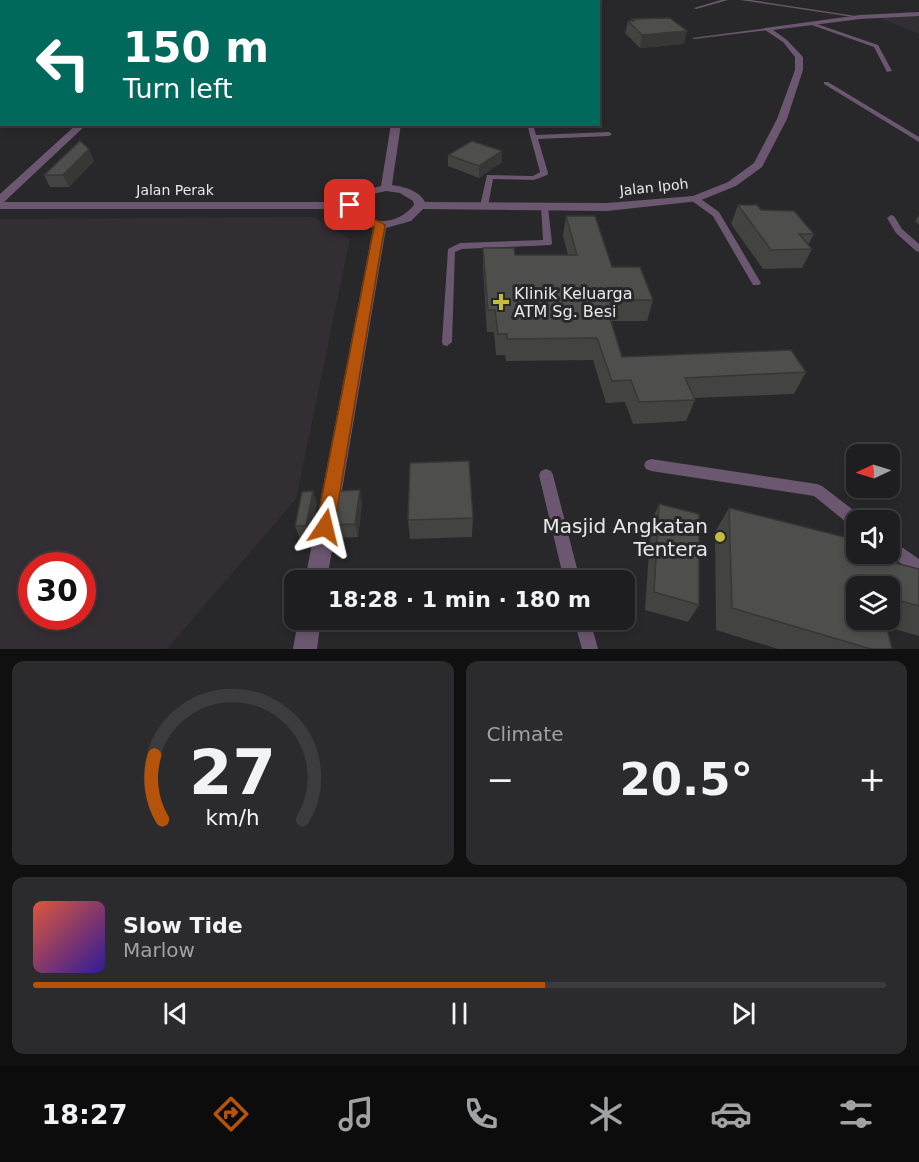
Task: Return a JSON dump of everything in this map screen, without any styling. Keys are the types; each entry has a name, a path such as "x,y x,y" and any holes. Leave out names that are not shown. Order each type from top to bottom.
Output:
{"street":[{"path":"767,29 860,17 919,14"},
{"name":"Jalan Ipoh","path":"420,205 607,207 695,198 732,184 758,165 782,119 799,70 799,57 785,41 767,29"},
{"path":"0,200 81,126"},
{"path":"386,188 396,126"},
{"path":"386,188 412,193 420,205 414,215 406,220 380,225 352,215 350,205 357,195 386,188"},
{"name":"Jalan Perak","path":"0,206 350,205"},
{"path":"318,570 380,225"},
{"path":"305,649 308,630"}],"lane":[{"path":"696,8 726,0"},
{"path":"742,0 860,17"},
{"path":"811,23 876,46 889,71"},
{"path":"694,38 767,29"},
{"path":"826,83 919,140"},
{"path":"484,206 490,177 534,178 544,172 530,126"},
{"path":"533,137 609,134"},
{"path":"695,198 716,214 756,283"},
{"path":"447,342 451,251 460,246 548,243 544,207"},
{"path":"891,218 899,231 919,249"},
{"path":"651,465 817,490 846,513"},
{"path":"546,475 570,570"},
{"path":"900,554 919,568"},
{"path":"585,630 590,649"}],"shaded area":[{"path":"919,13 919,34 873,15"},
{"path":"314,217 350,239 296,499 167,649 0,649 0,219"}],"building":[{"path":"670,18 687,31 642,35 628,21 634,21 632,19"},
{"path":"80,141 89,149 63,175 44,175"},
{"path":"472,141 502,151 479,166 448,155"},
{"path":"738,205 757,205 761,210 794,211 814,234 799,234 812,249 771,250"},
{"path":"566,216 595,216 612,267 640,267 653,300 609,300 613,315 609,315 622,357 791,350 806,372 685,378 695,400 639,402 631,380 612,381 597,338 507,339 507,334 498,334 495,310 488,310 483,248 514,248 515,255 577,255"},
{"path":"469,461 473,518 408,520 410,463"},
{"path":"360,490 355,524 333,525 339,491"},
{"path":"313,491 306,526 295,526 302,492"},
{"path":"659,504 699,514 699,605 654,592"},
{"path":"729,508 846,537 846,564 899,564 919,569 919,606 900,601 900,576 846,576 846,630 887,630 892,649 871,649 732,608"}],"place":[{"name":"Klinik Keluarga ATM Sg. Besi","path":"501,302"},
{"name":"Masjid Angkatan Tentera","path":"720,537"}],"route":[{"path":"325,527 380,225 358,219 352,215 350,205"}]}
